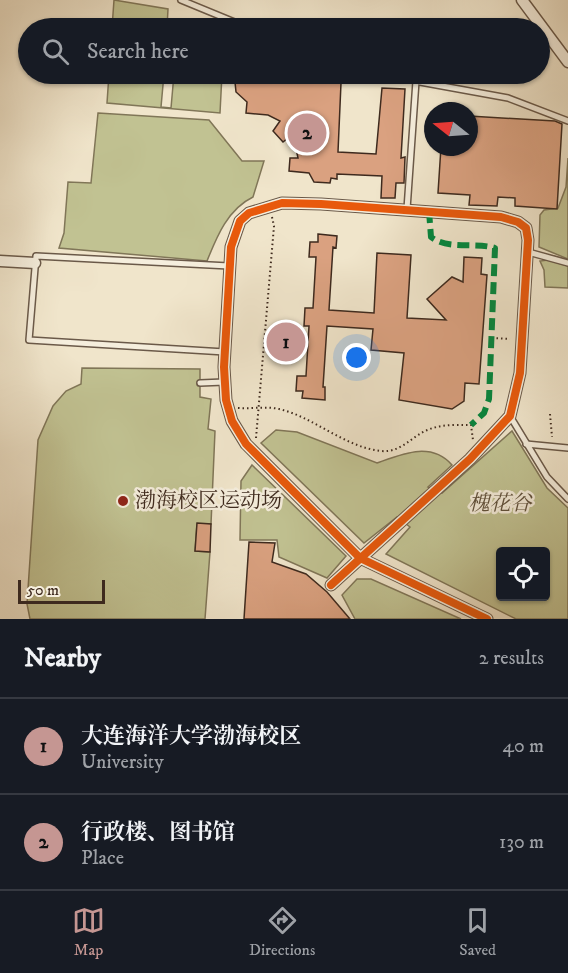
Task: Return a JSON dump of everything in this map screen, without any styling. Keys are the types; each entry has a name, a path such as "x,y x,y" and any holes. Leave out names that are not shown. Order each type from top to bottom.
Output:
{"street":[{"path":"522,0 535,18"},
{"path":"550,38 568,62"},
{"path":"331,585 360,558 439,486 470,459 510,416 520,373 528,252 526,228 518,222 501,217 321,204 282,203 259,208 240,221 234,233 229,267 225,352 224,382 232,421 255,453 360,558 487,619"},
{"path":"0,261 35,263"}],"lane":[{"path":"181,0 225,18"},
{"path":"408,209 416,84"},
{"path":"432,84 508,98 568,121"},
{"path":"528,252 568,263"},
{"path":"225,352 29,340 36,256 229,267"},
{"path":"200,383 224,382"},
{"path":"510,416 547,477 568,499"},
{"path":"526,444 568,448"}],"path":[{"path":"255,453 274,226 268,206"},
{"path":"492,338 522,339"},
{"path":"226,400 237,408 258,406 281,409 350,441 381,451 398,450 427,430 440,426 471,425"},
{"path":"550,414 553,425 552,446"}],"green space":[{"path":"114,0 168,9 168,18 113,18"},
{"path":"108,84 163,84 161,107 171,108 173,84 221,84 220,113 107,103"},
{"path":"98,113 209,120 242,161 264,161 253,197 244,202 224,224 207,261 59,248 64,233 68,182 91,183"},
{"path":"568,158 568,259 539,247 540,215 544,210 558,208 566,187"},
{"path":"548,260 568,266 568,288 545,287 544,270 540,261"},
{"name":"渤海校区运动场","path":"82,368 200,369 200,397 211,399 208,429 215,431 211,524 197,524 195,551 210,552 205,619 30,619 27,604 38,440 53,406 66,391 81,384"},
{"name":"槐花谷","path":"276,430 297,432 377,463 406,453 426,451 435,453 452,465 428,487 442,493 512,431 547,488 568,508 568,619 516,619 386,554 410,527 397,517 364,543 261,443"},
{"path":"252,465 346,556 327,578 279,557 277,540 240,540 241,481"},
{"path":"357,579 371,579 461,619 355,619 342,595"}],"building":[{"path":"235,84 341,84 338,152 376,154 382,88 405,89 401,158 405,157 404,183 396,183 395,198 381,198 382,176 337,174 337,179 331,178 330,183 314,182 309,173 289,171 290,158 298,158 293,134 283,142 273,131 280,121 268,115 246,113 247,102 236,92"},
{"path":"478,117 555,121 562,124 557,209 515,206 515,198 498,197 497,206 469,205 470,195 438,193 440,156 478,156"},
{"path":"318,234 337,236 336,248 333,247 329,310 374,313 377,253 411,255 407,318 446,320 427,299 452,277 463,282 464,257 482,258 481,274 487,275 479,384 465,383 464,401 452,409 399,400 404,353 371,350 373,329 327,326 323,387 325,387 325,400 302,398 303,391 296,391 297,376 306,376 309,326 304,326 305,308 313,308 316,257 309,257 310,242 318,242"},
{"path":"197,523 211,524 210,552 195,551"},
{"path":"249,542 275,543 272,562 306,574 327,592 350,619 244,619"}],"marked path":[{"path":"429,211 431,237 438,241 453,245 495,248 489,399 484,413 471,425"}],"cycle path":[{"path":"331,585 470,459 510,416 520,373 528,240 526,228 518,222 501,217 282,203 249,213 240,221 231,247 224,367 226,400 232,421 246,444 360,558 487,619"}],"place":[{"name":"行政楼、图书馆","path":"307,133"},
{"name":"大连海洋大学渤海校区","path":"286,342"},
{"name":"渤海校区运动场","path":"123,501"}]}
